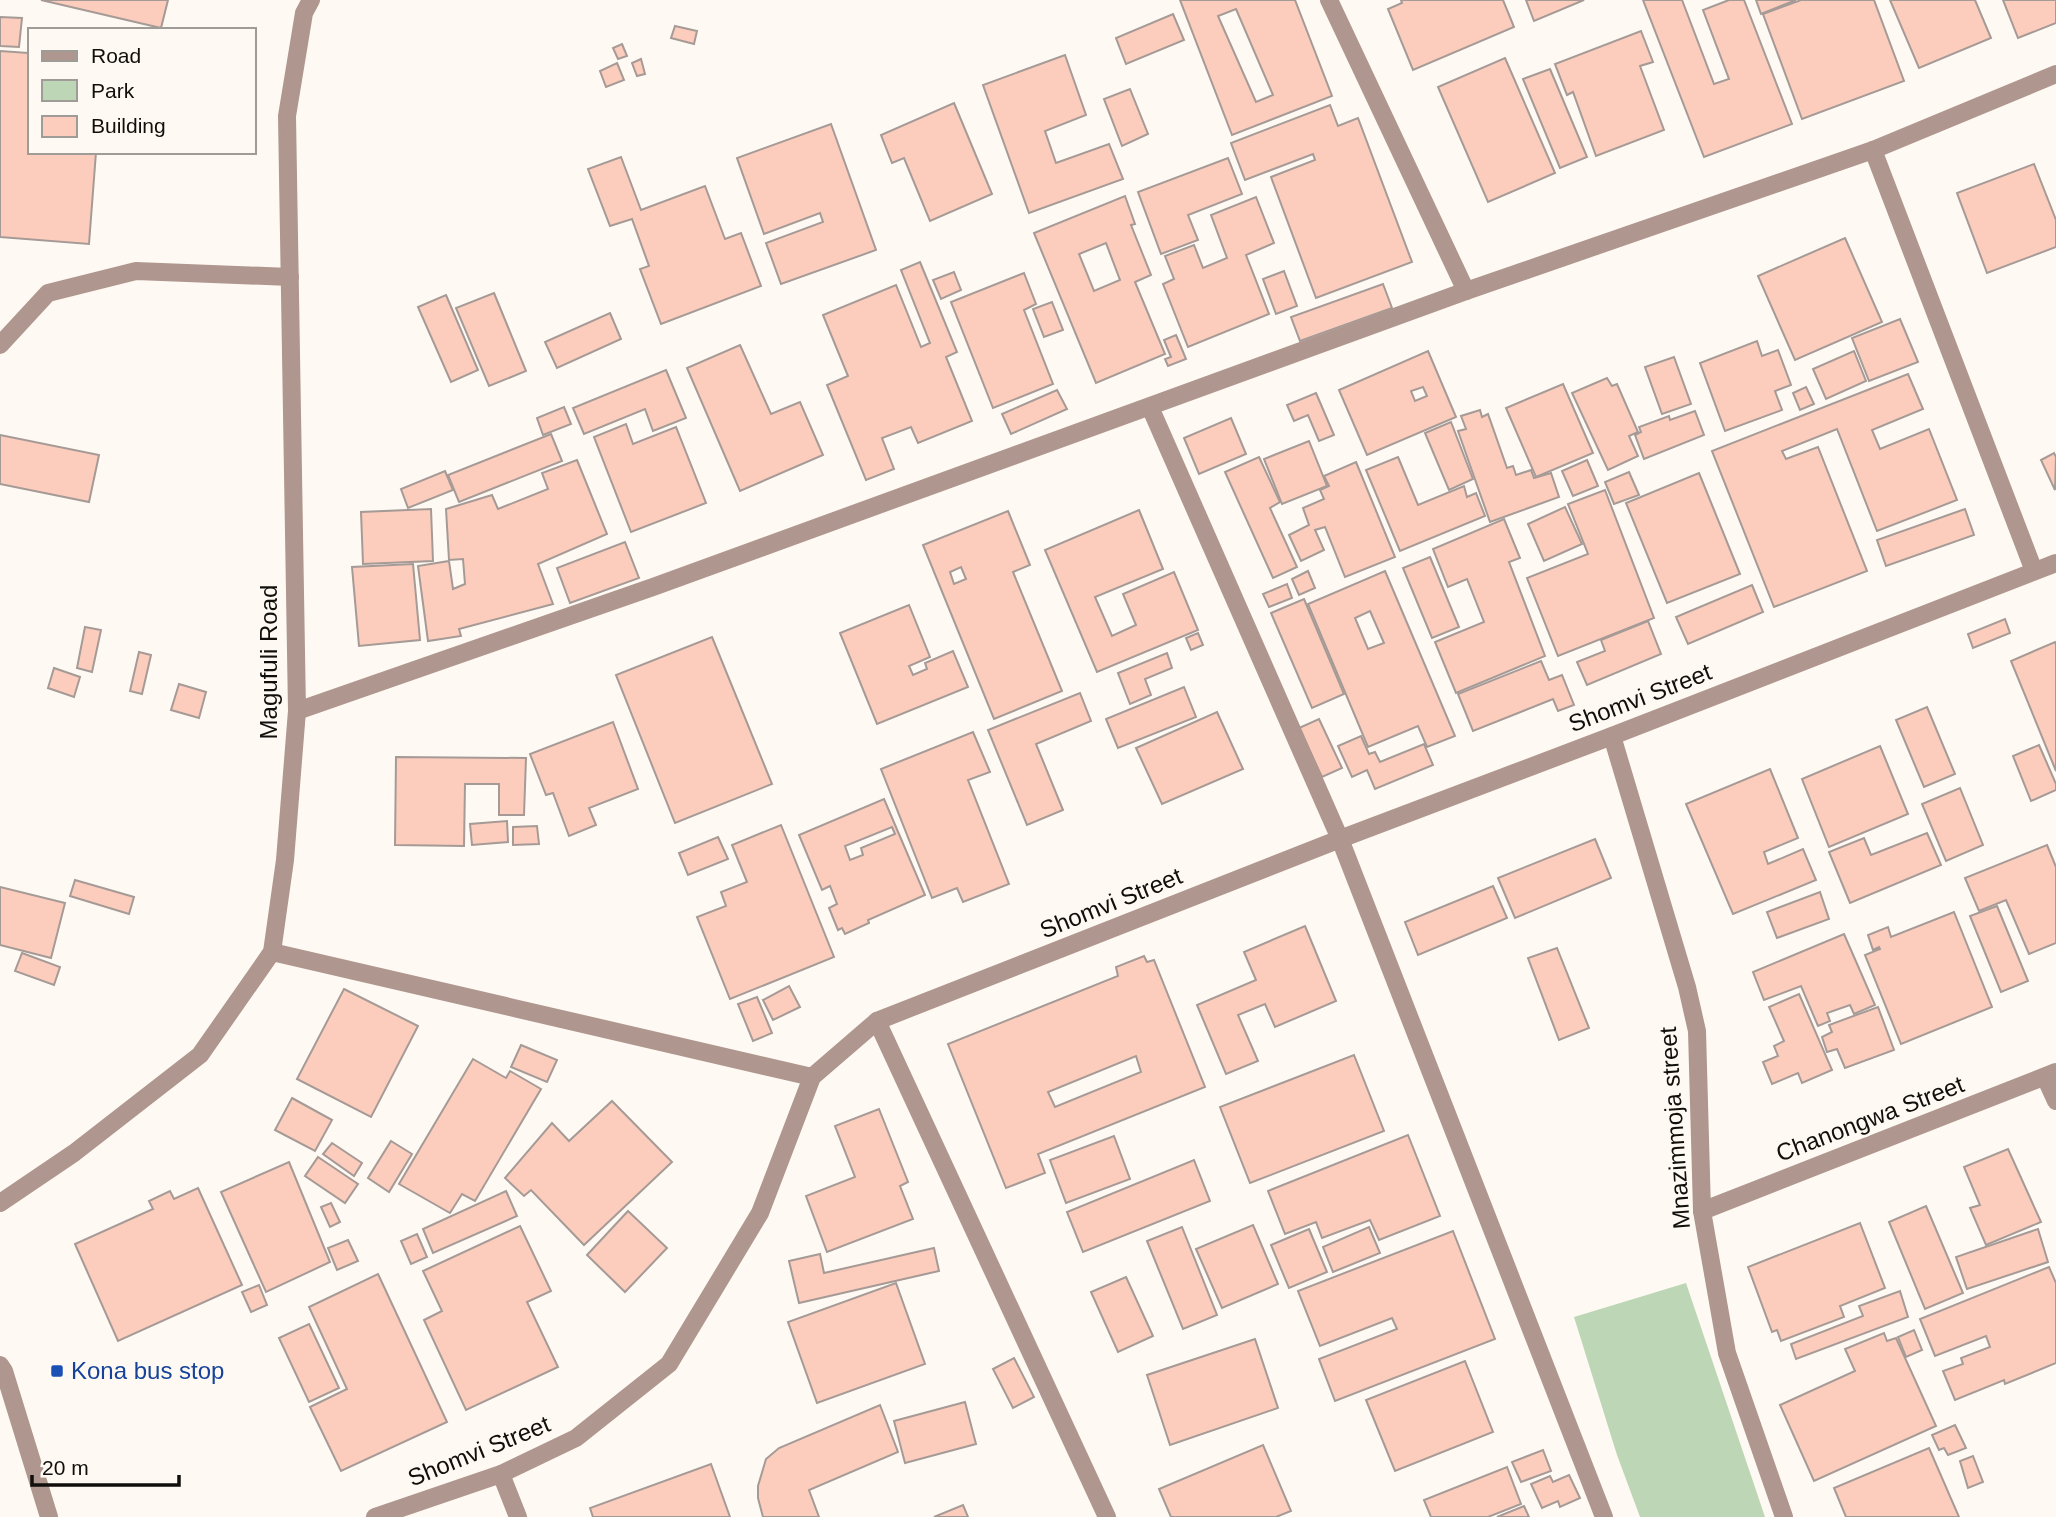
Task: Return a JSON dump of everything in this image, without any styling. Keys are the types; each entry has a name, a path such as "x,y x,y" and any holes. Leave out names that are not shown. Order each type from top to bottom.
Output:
{"street":[{"name":"Magufuli Road","path":"0,1203 74,1153 200,1055 272,952 285,860 297,711 287,116 304,13 311,0"},
{"path":"1329,0 1466,291"},
{"path":"297,711 653,587 1466,291 1872,150 2056,74"},
{"path":"1872,150 2034,571"},
{"path":"0,345 48,293 136,271 290,277"},
{"path":"1150,407 1340,839 1604,1517"},
{"name":"Shomvi Street","path":"375,1517 501,1474 576,1438 669,1364 760,1213 812,1077 877,1021 2056,562"},
{"name":"Mnazimmoja street","path":"1612,736 1687,987 1697,1031 1702,1211 1727,1353 1784,1517"},
{"path":"272,952 812,1077"},
{"path":"877,1021 1107,1517"},
{"path":"2051,1074 2056,1101"},
{"name":"Chanongwa Street","path":"1702,1211 2051,1074"},
{"path":"0,1365 50,1517"},
{"path":"501,1474 518,1517"}],"green space":[{"path":"1686,1283 1765,1517 1640,1517 1617,1455 1574,1317"}],"building":[{"path":"41,0 168,0 161,28"},
{"path":"1180,0 1295,0 1332,96 1232,135","holes":["1236,9 1273,95 1256,102 1218,16"]},
{"path":"1401,0 1503,0 1514,27 1413,70 1388,9 1402,3"},
{"path":"1526,0 1584,0 1534,21"},
{"path":"1643,0 1682,0 1714,84 1729,79 1703,10 1729,0 1744,0 1792,124 1704,157"},
{"path":"1756,0 1796,0 1761,14"},
{"path":"1801,0 1874,0 1904,81 1802,119 1763,14"},
{"path":"1890,0 1975,0 1991,38 1919,68"},
{"path":"2003,0 2056,0 2056,23 2018,38"},
{"path":"1173,14 1184,40 1126,64 1116,38"},
{"path":"0,17 22,18 19,47 0,46"},
{"path":"675,26 697,31 694,44 671,38"},
{"path":"1641,31 1653,62 1640,66 1664,130 1596,156 1573,92 1567,95 1555,64"},
{"path":"622,44 627,56 618,59 613,48"},
{"path":"0,51 28,53 28,154 96,154 89,244 0,237"},
{"path":"1065,55 1086,115 1045,131 1056,163 1109,144 1123,179 1029,213 983,85"},
{"path":"1505,58 1555,173 1488,202 1438,87"},
{"path":"641,59 645,74 637,76 632,63"},
{"path":"617,63 624,80 606,87 600,71"},
{"path":"1550,69 1587,157 1560,168 1523,79"},
{"path":"1130,89 1148,134 1122,146 1104,99"},
{"path":"954,103 992,194 930,221 904,158 892,163 881,135"},
{"path":"1330,105 1338,126 1358,118 1412,262 1316,298 1271,177 1315,160 1313,154 1245,180 1231,143"},
{"path":"831,124 876,250 781,284 766,243 823,222 820,213 764,234 737,158"},
{"path":"621,157 641,210 705,186 725,239 741,233 761,286 661,324 640,269 649,266 632,219 610,226 588,169"},
{"path":"1228,158 1242,194 1188,215 1198,240 1161,254 1138,192"},
{"path":"2034,164 2056,220 2056,247 1987,273 1957,193"},
{"path":"1125,196 1135,224 1131,225 1151,275 1135,282 1165,354 1096,383 1034,233","holes":["1106,243 1120,280 1094,291 1079,254"]},
{"path":"1256,197 1274,243 1246,255 1269,314 1188,347 1163,284 1174,279 1165,256 1194,245 1203,268 1227,258 1211,215"},
{"path":"1845,238 1882,322 1795,360 1758,276"},
{"path":"920,262 957,352 946,357 972,421 918,443 911,427 882,438 894,469 866,480 827,385 848,376 823,315 896,285 921,347 930,343 901,270"},
{"path":"1284,271 1297,306 1276,314 1263,279"},
{"path":"954,272 961,290 941,299 933,280"},
{"path":"1024,273 1036,304 1024,310 1053,384 993,408 951,302"},
{"path":"1383,284 1392,308 1300,341 1291,317"},
{"path":"494,293 526,371 489,386 456,308"},
{"path":"446,295 478,370 451,382 418,307"},
{"path":"1052,302 1063,330 1044,337 1033,309"},
{"path":"610,313 621,339 557,368 545,342"},
{"path":"1900,319 1918,362 1869,381 1852,338"},
{"path":"1176,335 1186,359 1168,366 1165,359 1171,357 1164,340"},
{"path":"1757,341 1762,356 1778,350 1791,385 1775,391 1782,410 1725,431 1700,363"},
{"path":"740,345 771,414 800,402 823,455 740,491 687,368"},
{"path":"1428,351 1456,417 1367,455 1339,390","holes":["1423,387 1427,396 1415,401 1411,391"]},
{"path":"1854,351 1866,381 1826,399 1813,369"},
{"path":"1674,357 1691,404 1662,414 1645,367"},
{"path":"666,370 686,418 653,431 645,409 584,434 573,408"},
{"path":"1908,374 1923,409 1872,430 1880,449 1929,429 1957,500 1877,531 1837,429 1782,451 1786,459 1818,447 1867,571 1774,607 1712,451"},
{"path":"1607,378 1612,386 1617,384 1638,432 1629,436 1638,456 1608,470 1572,393"},
{"path":"1563,384 1593,453 1536,477 1506,408"},
{"path":"1806,387 1814,404 1800,410 1793,393"},
{"path":"1057,390 1067,409 1011,434 1002,414"},
{"path":"1316,393 1334,435 1319,441 1308,415 1294,421 1287,405"},
{"path":"564,407 571,424 543,435 537,418"},
{"path":"1480,410 1482,417 1488,414 1507,468 1513,466 1516,475 1531,470 1534,478 1551,473 1559,497 1490,522 1458,431 1466,429 1461,416"},
{"path":"1695,411 1704,435 1644,459 1635,435 1641,432 1639,427 1669,416 1670,420"},
{"path":"1231,418 1246,454 1199,474 1184,438"},
{"path":"1451,422 1473,479 1449,490 1425,433"},
{"path":"626,424 633,444 676,427 706,503 631,532 594,437"},
{"path":"551,434 562,461 459,502 448,475"},
{"path":"0,435 99,455 89,502 0,484"},
{"path":"1309,441 1327,486 1282,504 1264,459"},
{"path":"2054,453 2056,457 2055,490 2041,460"},
{"path":"1259,457 1280,502 1270,508 1297,567 1273,578 1225,472"},
{"path":"1398,457 1418,505 1464,486 1467,497 1476,493 1485,516 1400,551 1366,470"},
{"path":"577,460 607,534 538,564 553,604 459,629 461,636 428,641 418,566 449,561 453,589 465,584 463,559 449,560 446,509 492,495 498,509 548,489 542,473"},
{"path":"1587,460 1598,486 1573,496 1562,471"},
{"path":"1356,462 1395,557 1345,577 1325,527 1315,530 1324,550 1301,561 1289,535 1309,525 1303,508 1324,499 1320,490 1329,486 1324,476"},
{"path":"445,471 453,490 408,508 401,489"},
{"path":"1629,472 1639,495 1614,504 1605,482"},
{"path":"1699,473 1740,574 1667,603 1626,503"},
{"path":"1605,490 1654,618 1558,656 1527,578 1588,554 1568,504"},
{"path":"1565,507 1582,544 1544,561 1528,524"},
{"path":"431,509 433,561 363,564 361,512"},
{"path":"1965,509 1974,535 1886,566 1877,540"},
{"path":"1139,510 1163,569 1095,597 1112,636 1136,625 1123,594 1174,572 1198,630 1097,672 1045,550"},
{"path":"1008,511 1030,565 1013,572 1062,691 994,719 923,545","holes":["961,567 966,579 954,584 950,572"]},
{"path":"1504,519 1520,558 1509,562 1545,656 1456,693 1435,642 1484,622 1467,579 1448,587 1433,549"},
{"path":"625,542 639,578 570,603 557,568"},
{"path":"1430,557 1459,627 1432,638 1403,568"},
{"path":"413,564 420,640 359,646 352,567"},
{"path":"1308,571 1315,588 1299,595 1292,579"},
{"path":"1385,571 1455,736 1427,747 1418,726 1368,747 1308,604","holes":["1370,611 1384,643 1368,649 1355,618"]},
{"path":"1287,584 1292,598 1269,607 1263,594"},
{"path":"1752,585 1763,612 1688,644 1676,617"},
{"path":"1304,599 1344,694 1312,708 1271,613"},
{"path":"909,605 930,657 909,666 913,675 927,669 925,663 953,651 968,687 877,724 840,633"},
{"path":"2005,619 2010,633 1973,648 1968,634"},
{"path":"1648,621 1661,654 1587,685 1577,662 1605,651 1601,640"},
{"path":"85,627 101,630 92,672 77,668"},
{"path":"1198,633 1203,645 1191,650 1186,638"},
{"path":"712,637 772,784 675,823 616,675"},
{"path":"2055,642 2056,645 2056,771 2011,661"},
{"path":"139,652 151,655 142,694 130,691"},
{"path":"1167,653 1172,668 1145,679 1151,695 1130,704 1118,673"},
{"path":"1541,661 1549,680 1562,675 1574,705 1558,711 1553,699 1473,731 1458,694"},
{"path":"54,668 80,677 74,697 48,688"},
{"path":"179,684 206,692 199,718 171,710"},
{"path":"1184,687 1196,717 1118,748 1106,719"},
{"path":"1080,693 1091,721 1036,744 1063,810 1027,825 988,730"},
{"path":"1927,707 1955,774 1924,787 1896,720"},
{"path":"1217,712 1243,769 1162,804 1136,748"},
{"path":"1319,719 1342,768 1322,777 1299,728"},
{"path":"613,722 638,789 589,808 596,825 569,836 553,793 546,795 530,754"},
{"path":"973,732 990,772 968,780 1009,884 963,902 957,888 932,898 881,769"},
{"path":"1361,736 1369,754 1375,752 1380,762 1424,744 1433,765 1375,789 1367,770 1352,777 1338,746"},
{"path":"2039,745 2056,784 2056,790 2031,801 2013,756"},
{"path":"1880,746 1908,814 1829,847 1802,779"},
{"path":"396,757 526,758 524,815 499,815 499,784 465,784 464,846 395,845"},
{"path":"1770,769 1798,838 1764,852 1768,864 1803,849 1816,880 1733,914 1686,804"},
{"path":"1960,788 1983,845 1946,861 1922,804"},
{"path":"884,799 925,895 868,920 869,923 845,934 842,928 838,930 829,908 837,904 830,886 822,890 799,835","holes":["892,827 895,834 861,848 863,855 850,860 845,846"]},
{"path":"507,821 508,842 472,845 470,824"},
{"path":"781,825 834,957 730,999 697,917 726,906 721,892 747,882 732,845"},
{"path":"537,826 539,844 513,845 513,827"},
{"path":"1927,833 1941,865 1850,903 1829,852 1864,838 1871,855"},
{"path":"718,837 728,859 688,875 679,853"},
{"path":"1595,839 1611,878 1515,918 1498,878"},
{"path":"2047,845 2056,867 2056,943 2029,954 2006,900 1979,911 1965,878"},
{"path":"75,880 134,897 129,914 70,896"},
{"path":"1493,886 1507,918 1418,955 1405,922"},
{"path":"0,887 65,903 51,958 0,945"},
{"path":"1820,892 1829,919 1777,938 1767,912"},
{"path":"1997,906 2028,981 2001,992 1970,916"},
{"path":"1954,912 1992,1007 1901,1044 1865,955 1880,949 1879,947 1873,950 1868,935 1888,927 1891,937"},
{"path":"1305,926 1336,1001 1275,1027 1265,1004 1238,1015 1258,1061 1226,1074 1197,1005 1256,980 1244,952"},
{"path":"1844,934 1875,1005 1854,1014 1850,1005 1827,1013 1830,1021 1818,1026 1801,986 1764,1000 1753,972"},
{"path":"1557,948 1589,1028 1559,1040 1528,958"},
{"path":"22,953 60,967 54,985 15,971"},
{"path":"1144,956 1147,962 1154,960 1205,1087 1038,1154 1045,1173 1006,1188 948,1044 1118,976 1116,967","holes":["1136,1056 1141,1072 1055,1107 1048,1092"]},
{"path":"789,986 800,1007 773,1020 763,1000"},
{"path":"344,989 418,1026 371,1117 297,1079"},
{"path":"1799,994 1832,1070 1802,1083 1798,1073 1772,1084 1763,1062 1778,1056 1774,1046 1784,1041 1769,1007"},
{"path":"757,997 772,1033 753,1041 738,1004"},
{"path":"1878,1007 1894,1050 1845,1068 1837,1049 1827,1052 1822,1037 1832,1032 1829,1025"},
{"path":"521,1045 557,1060 547,1082 511,1067"},
{"path":"1354,1055 1384,1131 1250,1183 1220,1107"},
{"path":"473,1059 506,1078 510,1071 541,1089 475,1201 462,1194 450,1213 399,1184"},
{"path":"292,1098 332,1120 315,1151 275,1130"},
{"path":"612,1101 672,1162 584,1245 531,1190 524,1196 505,1178 552,1123 569,1141"},
{"path":"879,1109 908,1182 900,1186 913,1219 827,1252 806,1196 855,1177 835,1126"},
{"path":"1408,1135 1440,1216 1379,1240 1370,1220 1322,1238 1316,1222 1285,1234 1268,1191"},
{"path":"1114,1136 1130,1179 1066,1203 1050,1160"},
{"path":"391,1141 412,1154 389,1192 368,1178"},
{"path":"332,1143 362,1163 354,1176 323,1154"},
{"path":"2008,1149 2041,1222 1986,1245 1970,1208 1980,1205 1964,1167"},
{"path":"318,1157 358,1184 345,1203 305,1176"},
{"path":"1194,1160 1210,1201 1083,1252 1067,1212"},
{"path":"289,1162 330,1262 266,1292 221,1192"},
{"path":"198,1188 242,1285 118,1341 75,1244 153,1209 149,1201 170,1191 174,1199"},
{"path":"506,1191 517,1216 433,1253 423,1229"},
{"path":"331,1203 340,1222 330,1227 321,1207"},
{"path":"1926,1206 1963,1293 1925,1309 1889,1222"},
{"path":"628,1211 667,1248 625,1292 587,1255"},
{"path":"1860,1223 1885,1288 1840,1306 1844,1317 1781,1341 1777,1330 1772,1332 1748,1267"},
{"path":"1253,1225 1278,1284 1222,1308 1196,1249"},
{"path":"520,1226 551,1291 527,1302 558,1367 466,1410 424,1320 442,1311 423,1271"},
{"path":"1182,1227 1217,1315 1183,1329 1147,1241"},
{"path":"1369,1227 1380,1253 1333,1272 1323,1247"},
{"path":"1309,1229 1327,1272 1289,1288 1271,1245"},
{"path":"2038,1229 2048,1262 1967,1289 1956,1257"},
{"path":"1453,1231 1495,1339 1335,1401 1319,1359 1397,1329 1392,1318 1320,1346 1298,1291"},
{"path":"417,1234 427,1257 411,1264 401,1241"},
{"path":"348,1240 358,1261 337,1270 328,1248"},
{"path":"934,1248 939,1271 799,1303 789,1261 820,1254 824,1273"},
{"path":"2049,1267 2056,1283 2056,1363 2005,1384 2004,1380 1955,1400 1943,1371 1963,1364 1961,1358 1990,1347 1986,1336 1935,1356 1920,1319"},
{"path":"378,1274 447,1422 341,1471 310,1407 347,1389 309,1307"},
{"path":"1126,1277 1153,1336 1118,1352 1091,1292"},
{"path":"896,1283 925,1364 817,1403 788,1322"},
{"path":"259,1285 267,1305 251,1312 242,1292"},
{"path":"1900,1291 1908,1317 1796,1359 1791,1344 1863,1316 1859,1306"},
{"path":"309,1324 339,1388 309,1402 279,1338"},
{"path":"1914,1330 1922,1350 1906,1357 1898,1337"},
{"path":"1884,1333 1887,1341 1896,1338 1936,1426 1814,1481 1780,1405 1855,1371 1845,1349"},
{"path":"1255,1339 1278,1408 1170,1445 1147,1375"},
{"path":"1014,1358 1034,1397 1013,1408 993,1369"},
{"path":"1465,1361 1493,1432 1395,1471 1366,1400"},
{"path":"965,1402 976,1444 905,1463 894,1421"},
{"path":"880,1405 898,1452 809,1490 819,1517 763,1517 758,1486 766,1459 779,1448"},
{"path":"1955,1425 1966,1448 1948,1455 1944,1448 1939,1450 1932,1435"},
{"path":"1263,1445 1291,1511 1276,1517 1171,1517 1159,1489"},
{"path":"1929,1448 1959,1517 1846,1517 1834,1488"},
{"path":"1543,1450 1551,1471 1521,1482 1512,1462"},
{"path":"1973,1456 1983,1482 1968,1488 1960,1461"},
{"path":"711,1464 730,1517 593,1517 590,1508"},
{"path":"1507,1467 1521,1504 1488,1517 1431,1517 1424,1500"},
{"path":"1569,1475 1580,1498 1560,1507 1558,1501 1542,1508 1531,1484 1550,1476 1553,1482"},
{"path":"963,1505 968,1517 934,1517"},
{"path":"1524,1506 1529,1517 1497,1517"}],"place":[{"name":"Kona bus stop","path":"57,1371"}]}
